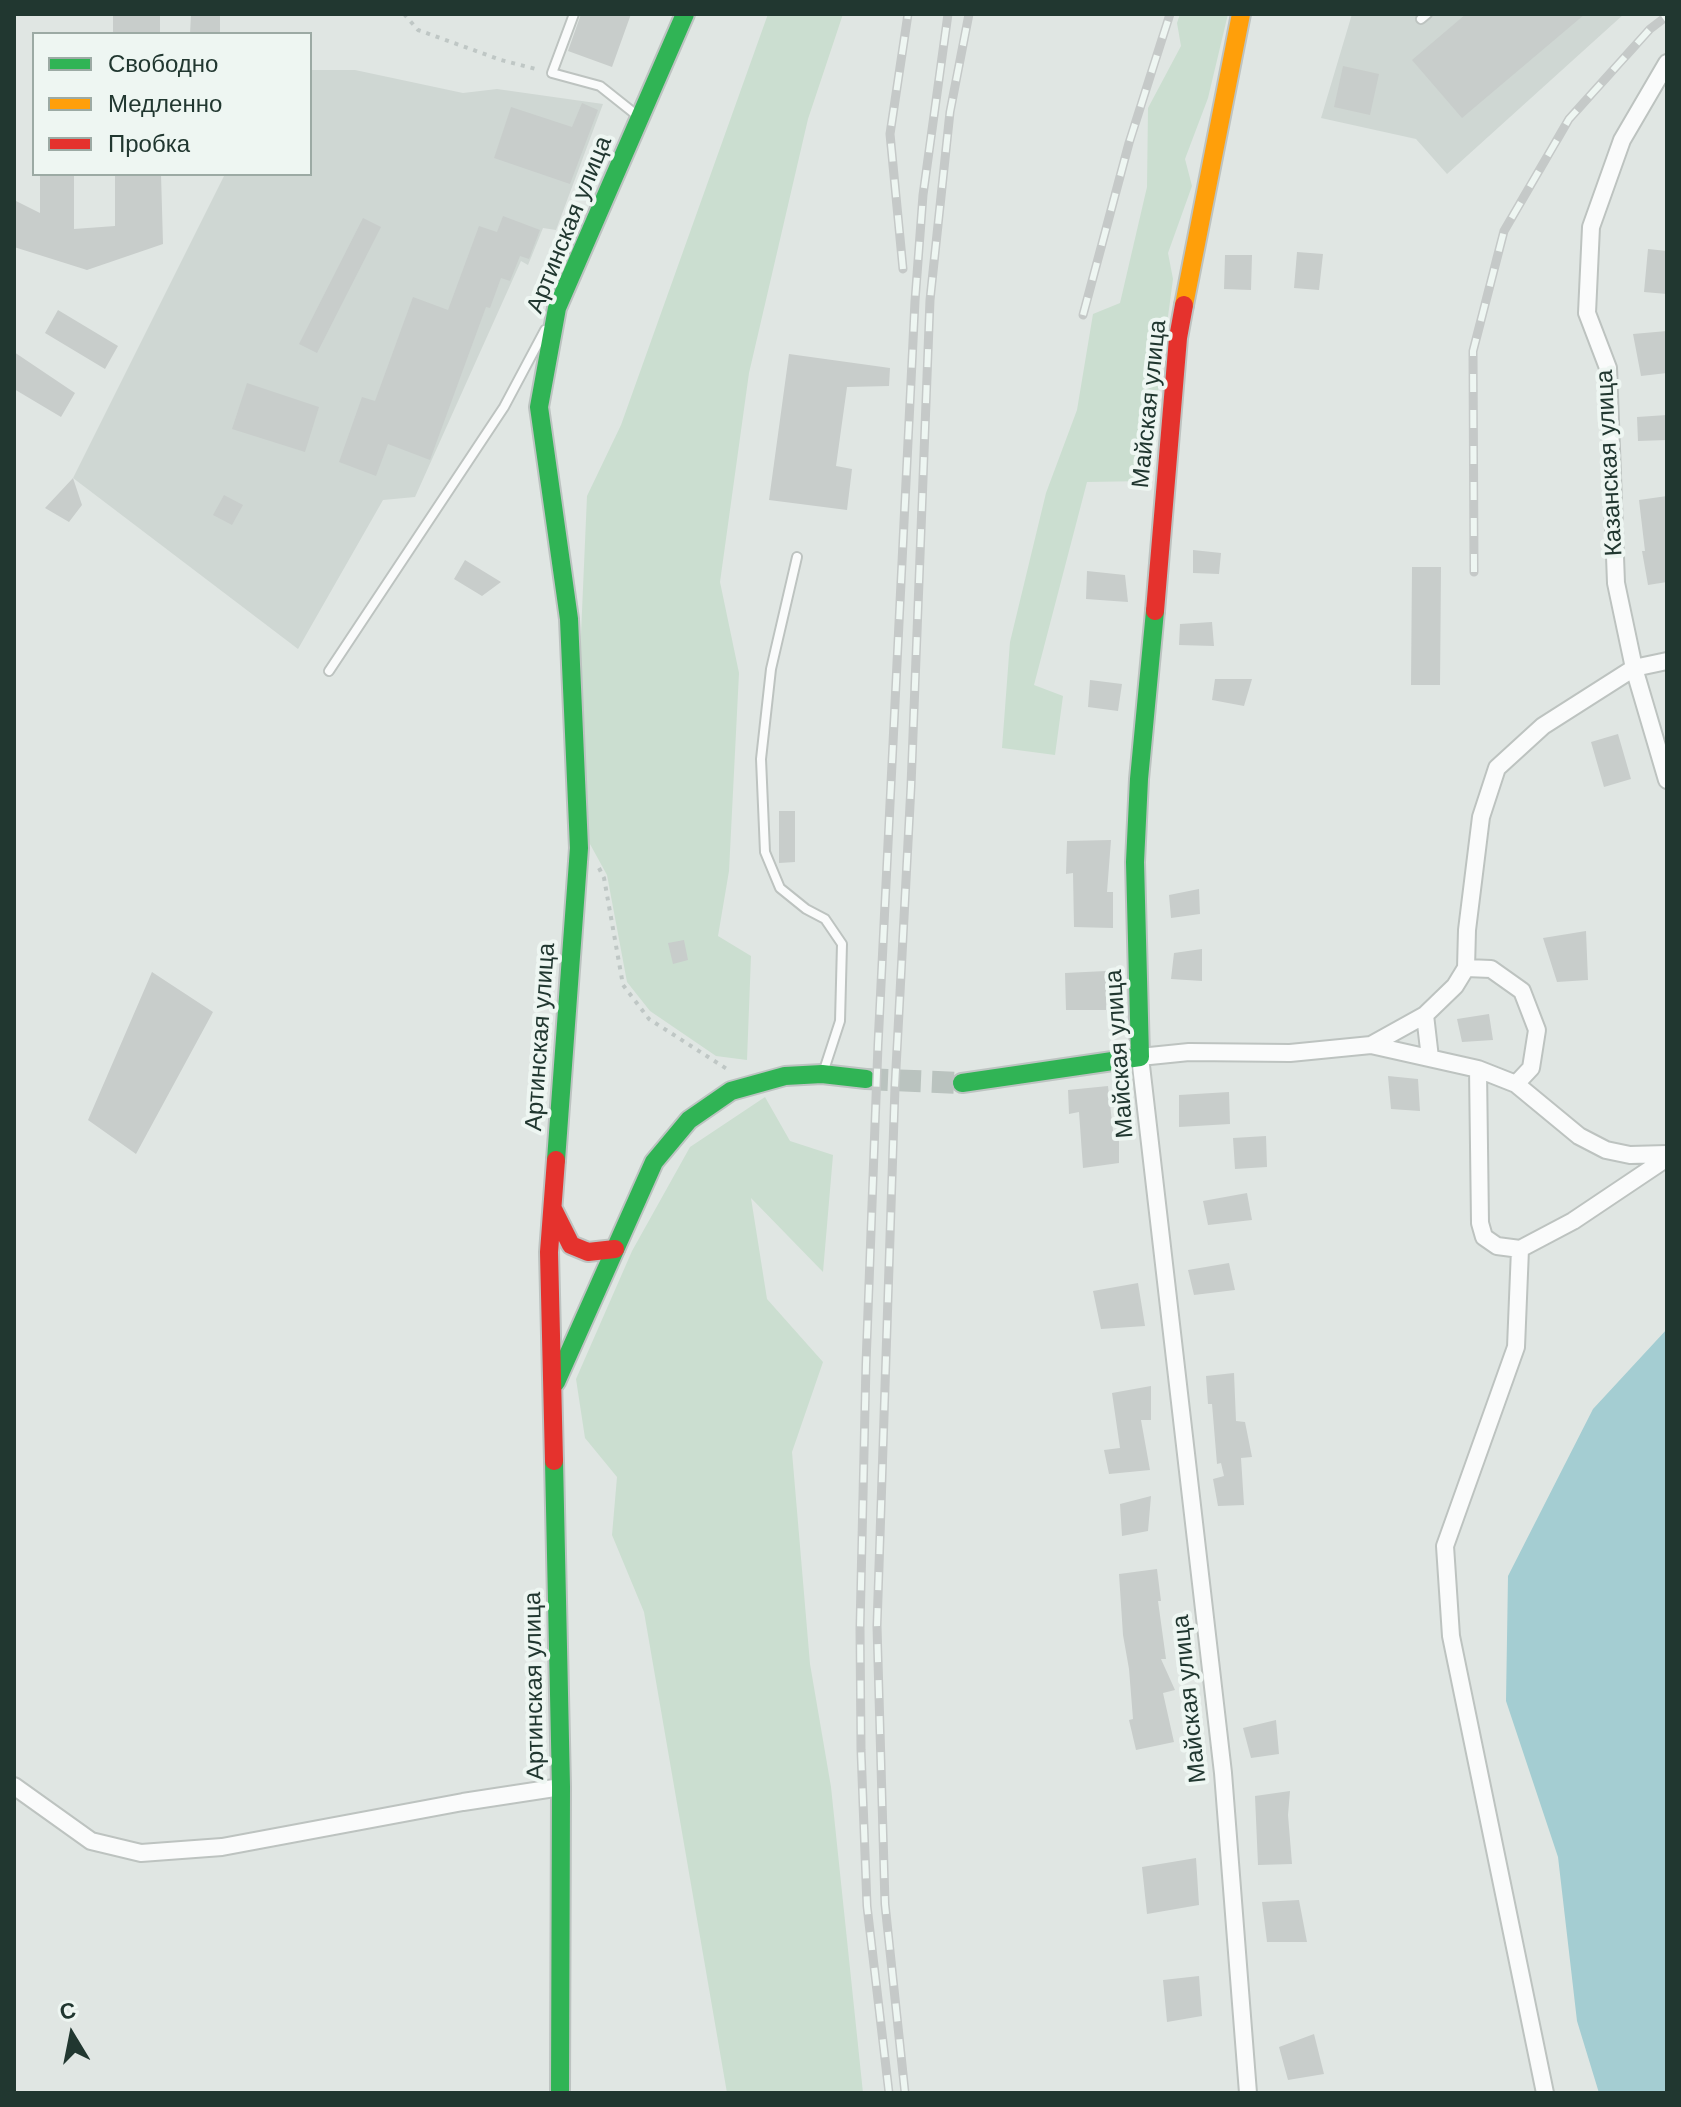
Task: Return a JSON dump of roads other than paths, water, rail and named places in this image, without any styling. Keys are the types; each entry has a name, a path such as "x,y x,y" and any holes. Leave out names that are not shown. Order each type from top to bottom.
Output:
{"street":[{"name":"Артинская улица","path":"560,2093 561,1787 549,1252 579,854 569,619 539,407 557,308 685,14"},
{"name":"Майская улица","path":"1241,14 1178,338 1139,779 1135,862 1140,1057 1223,1773 1248,2093"},
{"name":"Казанская улица","path":"1667,63 1622,140 1591,227 1587,313 1608,368 1616,583 1634,668 1667,780"},
{"path":"1371,1045 1425,1015 1455,986 1466,968 1467,930 1481,817 1497,768 1543,726 1634,668 1667,661"},
{"path":"1466,968 1491,969 1522,991 1537,1030 1531,1068 1516,1084"},
{"path":"1425,1015 1430,1058"},
{"path":"962,1083 1189,1052 1290,1053 1371,1045 1478,1069 1516,1084 1579,1136 1606,1150 1630,1155 1667,1156"},
{"path":"1478,1069 1480,1223 1484,1237 1497,1246 1520,1249 1573,1221 1667,1156"},
{"path":"552,1391 654,1162 689,1120 731,1091 785,1076 822,1074 866,1079"},
{"path":"553,1208 571,1245 588,1252 615,1249"},
{"path":"1520,1249 1516,1347 1445,1546 1451,1636 1545,2093"},
{"path":"14,1786 91,1841 141,1853 222,1847 561,1787"}],"lane":[{"path":"574,14 552,73 600,86 640,118"},
{"path":"329,671 504,407 557,308"},
{"path":"797,557 771,669 761,759 765,852 780,888 806,909 825,919 842,944 840,1021 822,1074"}],"water":[{"path":"1667,1329 1667,2093 1599,2093 1577,2021 1558,1857 1506,1701 1508,1576 1593,1409"}],"tunnel":[{"path":"866,1079 962,1083"}],"railway":[{"path":"903,269 890,134 908,14"},
{"path":"889,2093 867,1906 861,1750 860,1628 866,1364 878,1045 915,301 923,195 948,14"},
{"path":"905,2093 885,1904 877,1626 895,1087 911,786 930,300 950,112 969,14"},
{"path":"1083,315 1129,143 1170,14"},
{"path":"1474,572 1473,351 1504,231 1569,119 1650,29 1667,16"}]}
